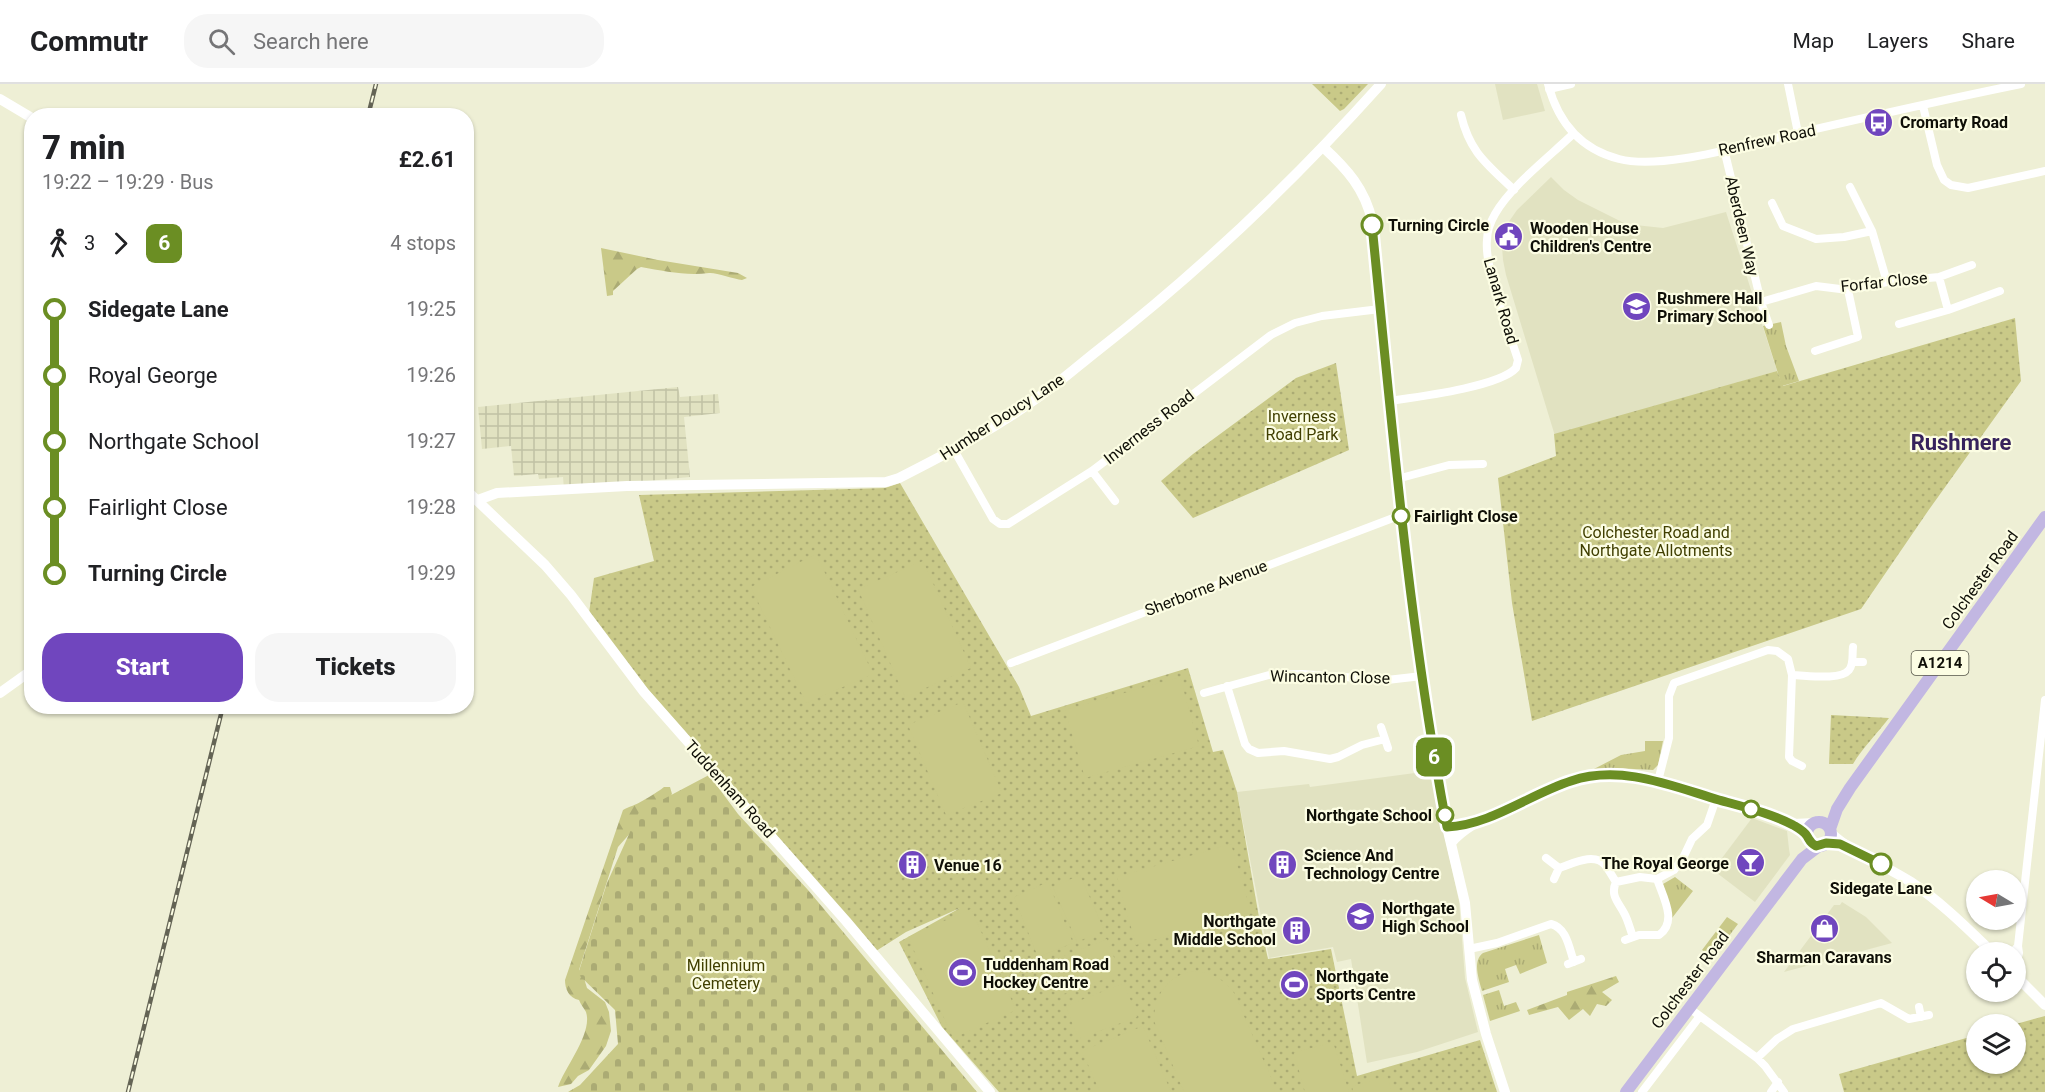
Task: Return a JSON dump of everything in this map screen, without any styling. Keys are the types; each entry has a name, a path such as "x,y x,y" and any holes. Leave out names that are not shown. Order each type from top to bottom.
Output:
{"main road":[{"name":"Colchester Road","path":"1626,1092 1823,833 1837,809 2045,518"},
{"path":"1807,837 1812,844 1823,833"},
{"name":"Colchester Road","path":"1802,859 1807,837"}],"street":[{"name":"Humber Doucy Lane","path":"478,500 497,493 627,486 886,482 899,478 954,450 1041,396 1159,303 1239,230 1323,147 1381,84"},
{"path":"1571,84 1548,86 1561,118 1572,135"},
{"path":"1788,84 1798,133"},
{"name":"Renfrew Road","path":"1572,135 1618,159 1660,162 1923,106 1983,88 2021,84"},
{"path":"0,99 24,113"},
{"path":"1923,106 1937,165 1944,180 1951,184 1968,188 2045,171"},
{"path":"1461,114 1465,133 1473,148 1514,190"},
{"name":"Lanark Road","path":"1389,401 1441,394 1503,376 1516,368 1518,360 1491,270 1486,240 1496,212 1514,190 1572,135"},
{"path":"1323,147 1352,175 1369,207 1401,515 1432,748 1447,827 1466,903 1470,967 1476,996 1505,1092"},
{"name":"Aberdeen Way","path":"1724,149 1761,302 1769,325"},
{"path":"1850,187 1872,231 1887,282"},
{"path":"1772,203 1783,226 1816,238 1844,237 1872,231"},
{"name":"Forfar Close","path":"1761,302 1816,286 1848,290 1887,282 1939,277 1972,265"},
{"path":"1939,277 1948,310"},
{"path":"1815,351 1858,337 1848,290"},
{"path":"1899,324 1948,310 2000,291"},
{"name":"Inverness Road","path":"954,450 993,519 1000,524 1008,524 1092,471 1271,335 1295,323 1322,316 1380,309"},
{"path":"1397,479 1449,465 1483,464"},
{"path":"1092,471 1115,501"},
{"name":"Tuddenham Road","path":"474,497 539,558 563,585 644,692 832,904 990,1092"},
{"name":"Sherborne Avenue","path":"1011,663 1401,515"},
{"path":"1792,675 1836,676 1846,673 1852,662 1852,647"},
{"path":"1658,781 1669,738 1671,687 1679,681 1768,650 1778,651 1788,659 1792,675 1789,757 1802,766"},
{"path":"1852,662 1863,662"},
{"name":"Wincanton Close","path":"1204,693 1255,677 1278,674 1387,680 1422,676"},
{"path":"0,693 24,676"},
{"path":"1227,686 1245,744 1255,752 1284,751 1320,758 1334,758 1362,745 1385,739"},
{"path":"2017,942 2045,700"},
{"path":"1381,727 1388,748"},
{"path":"1451,843 1474,823 1573,780 1620,776 1658,781 1823,833 1885,866 1939,902 1981,942"},
{"path":"1616,882 1640,877 1657,879 1671,872 1679,864 1692,839 1707,825 1716,799"},
{"path":"1447,827 1474,823"},
{"path":"1791,824 1807,837"},
{"path":"1546,858 1559,868"},
{"path":"1554,879 1559,868 1588,859 1604,864 1616,882 1613,893 1624,912 1629,938 1659,935 1668,925 1669,915 1657,879"},
{"path":"1469,949 1490,945 1551,924 1564,932 1574,962"},
{"path":"2026,986 2045,1005"},
{"path":"1757,1058 1777,1039 1793,1029 1881,1003 1906,1018 1925,1016 1919,1007"},
{"path":"1689,1008 1757,1058 1784,1092"},
{"name":"Colchester Road","path":"1642,1092 1700,1016"},
{"path":"1771,1092 1778,1082"}],"shaded area":[{"path":"1495,84 1537,84 1545,111 1503,120"},
{"name":"Rushmere Hall Primary School","path":"1551,177 1578,200 1626,224 1663,228 1726,212 1777,371 1555,436 1506,275 1501,233 1517,210"},
{"path":"678,387 680,397 718,394 720,413 684,417 690,477 564,489 563,477 539,479 538,474 514,476 511,446 482,449 478,407"},
{"name":"Northgate High School","path":"1430,771 1459,901 1465,978 1478,1032 1417,1052 1367,1063 1351,959 1337,962 1333,947 1269,958 1237,792 1309,784 1310,787"},
{"path":"1752,818 1787,831 1790,855 1755,902 1713,870"},
{"path":"1842,902 1866,917 1892,943 1784,972 1834,905 1840,905"}],"green space":[{"path":"1312,84 1368,84 1340,111"},
{"path":"601,248 738,273 747,278 742,280 712,273 683,273 641,267 613,291 613,295 607,296"},
{"name":"Colchester Road and Northgate Allotments","path":"2015,318 2021,381 1861,609 1532,721 1512,603 1498,478 1556,456 1554,434 1777,371 1783,386"},
{"path":"1781,322 1786,346 1799,381 1782,386 1763,326"},
{"name":"Inverness Road Park","path":"1336,363 1349,450 1193,518 1161,481 1193,454 1296,378"},
{"path":"900,483 1019,687 1031,716 1188,668 1213,752 1223,750 1237,792 1268,959 1331,949 1357,1076 1480,1040 1497,1092 999,1092 942,1027 899,942 960,908 906,932 876,951 645,686 589,613 594,578 654,561 639,495 885,488"},
{"path":"816,554 873,674 806,703 751,587"},
{"path":"923,561 971,668 905,697 858,589"},
{"path":"1180,677 1199,746 1085,778 1065,710"},
{"path":"963,702 1002,793 946,815 908,725"},
{"path":"1831,715 1889,718 1853,764 1829,764"},
{"path":"1645,741 1663,741 1658,765 1653,770 1615,768 1592,770 1621,755 1645,751"},
{"name":"Millennium Cemetery","path":"709,775 738,814 808,890 977,1092 568,1092 580,1085 618,1044 615,1010 578,974 607,883 639,812"},
{"path":"664,787 670,787 672,794 670,797 633,830 618,847 579,970 587,988 605,1002 609,1012 611,1031 606,1046 589,1070 578,1076 571,1084 558,1087 582,1040 587,1020 586,1012 579,1000 568,993 565,980 623,810"},
{"path":"1231,844 1251,912 1136,945 1117,877"},
{"path":"1080,875 1104,930 1077,942 1053,887"},
{"path":"1675,877 1693,891 1672,918 1663,884"},
{"path":"1048,882 1073,943 1038,957 1014,897"},
{"name":"Tuddenham Road Hockey Centre","path":"971,909 1016,1010 953,1038 908,937"},
{"path":"1727,917 1738,924 1713,957 1702,950"},
{"path":"1539,935 1547,963 1520,974 1516,965 1505,969 1509,982 1482,991 1477,965 1483,953"},
{"path":"1107,939 1120,973 1061,995 1048,962"},
{"path":"1193,971 1215,977 1233,991 1273,1082 1275,1092 1184,1092 1154,1021 1156,1003 1164,988 1176,977"},
{"path":"1616,976 1619,982 1602,992 1612,1000 1606,1006 1597,1004 1590,1016 1583,1009 1569,1020 1558,1007 1529,1015 1527,1010 1567,995 1567,992"},
{"path":"1124,983 1137,1017 1078,1039 1066,1006"},
{"path":"1499,990 1504,1006 1516,1002 1520,1011 1490,1021 1483,995"},
{"path":"2045,1016 2045,1092 1844,1092 1839,1074 1966,1038 1966,1074 2026,1074 2026,1021"},
{"path":"1143,1026 1171,1092 1100,1092 1082,1051"},
{"path":"1333,1042 1349,1092 1305,1092 1294,1053"},
{"path":"1387,1076 1392,1092 1353,1092 1352,1086"}],"railway":[{"path":"370,108 376,84"},
{"path":"128,1092 221,714"}],"bus line":[{"name":"6","path":"1372,225 1408,574 1432,748 1447,827 1474,823 1573,780 1605,776 1638,777 1772,816 1801,830 1816,846 1826,843 1840,844 1881,864"}],"place":[{"name":"Cromarty Road","path":"1879,122"},
{"name":"Turning Circle","path":"1372,225"},
{"name":"Wooden House Children's Centre","path":"1509,237"},
{"name":"Rushmere Hall Primary School","path":"1636,307"},
{"name":"Fairlight Close","path":"1401,516"},
{"name":"Northgate School","path":"1445,815"},
{"name":"The Royal George","path":"1750,863"},
{"name":"Science And Technology Centre","path":"1283,864"},
{"name":"Sidegate Lane","path":"1881,864"},
{"name":"Venue 16","path":"913,865"},
{"name":"Northgate High School","path":"1361,917"},
{"name":"Sharman Caravans","path":"1824,929"},
{"name":"Northgate Middle School","path":"1297,930"},
{"name":"Tuddenham Road Hockey Centre","path":"962,973"},
{"name":"Northgate Sports Centre","path":"1295,985"}],"district":[{"name":"Rushmere","path":"1961,442"}]}
